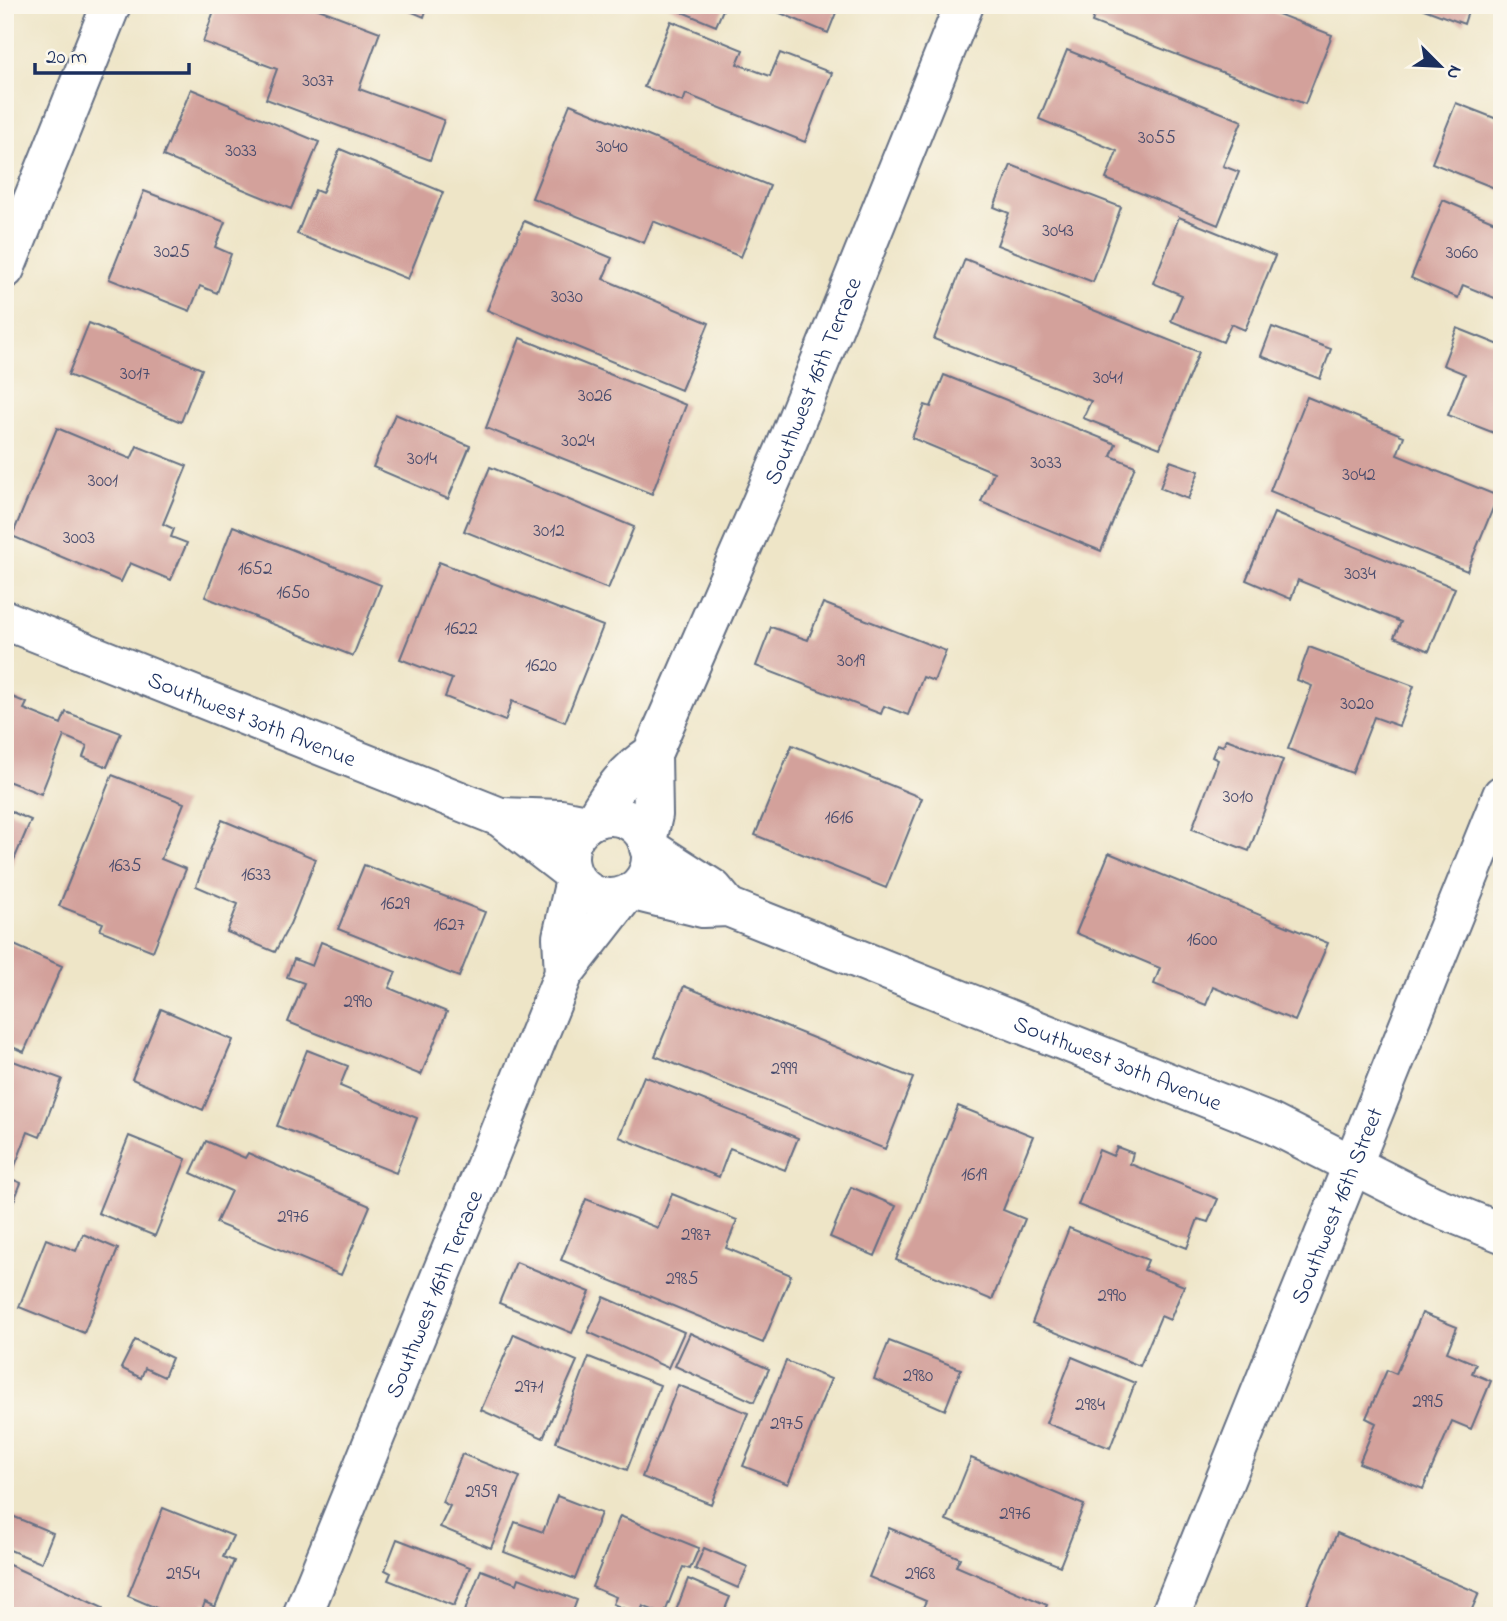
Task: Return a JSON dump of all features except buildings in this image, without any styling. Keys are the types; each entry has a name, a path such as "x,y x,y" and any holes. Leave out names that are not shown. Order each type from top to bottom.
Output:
{"street":[{"path":"5,269 111,5"},
{"name":"Southwest 16th Terrace","path":"648,844 653,815 652,754 784,452 964,5"},
{"name":"Southwest 30th Avenue","path":"5,620 500,817 573,876"},
{"name":"Southwest 16th Terrace","path":"591,821 635,765 652,754"},
{"name":"Southwest 16th Street","path":"1170,1616 1502,795"},
{"name":"Southwest 30th Avenue","path":"500,817 591,821"},
{"path":"619,817 640,830 648,844 648,872 629,893 611,899 597,896 573,876 569,859 571,846 591,821 619,817"},
{"name":"Southwest 30th Avenue","path":"648,844 713,889 728,907"},
{"name":"Southwest 16th Terrace","path":"564,972 562,937 573,876"},
{"name":"Southwest 16th Terrace","path":"302,1616 564,972 629,893"},
{"name":"Southwest 30th Avenue","path":"629,893 703,908 728,907 1270,1123 1432,1205 1502,1233"}]}
